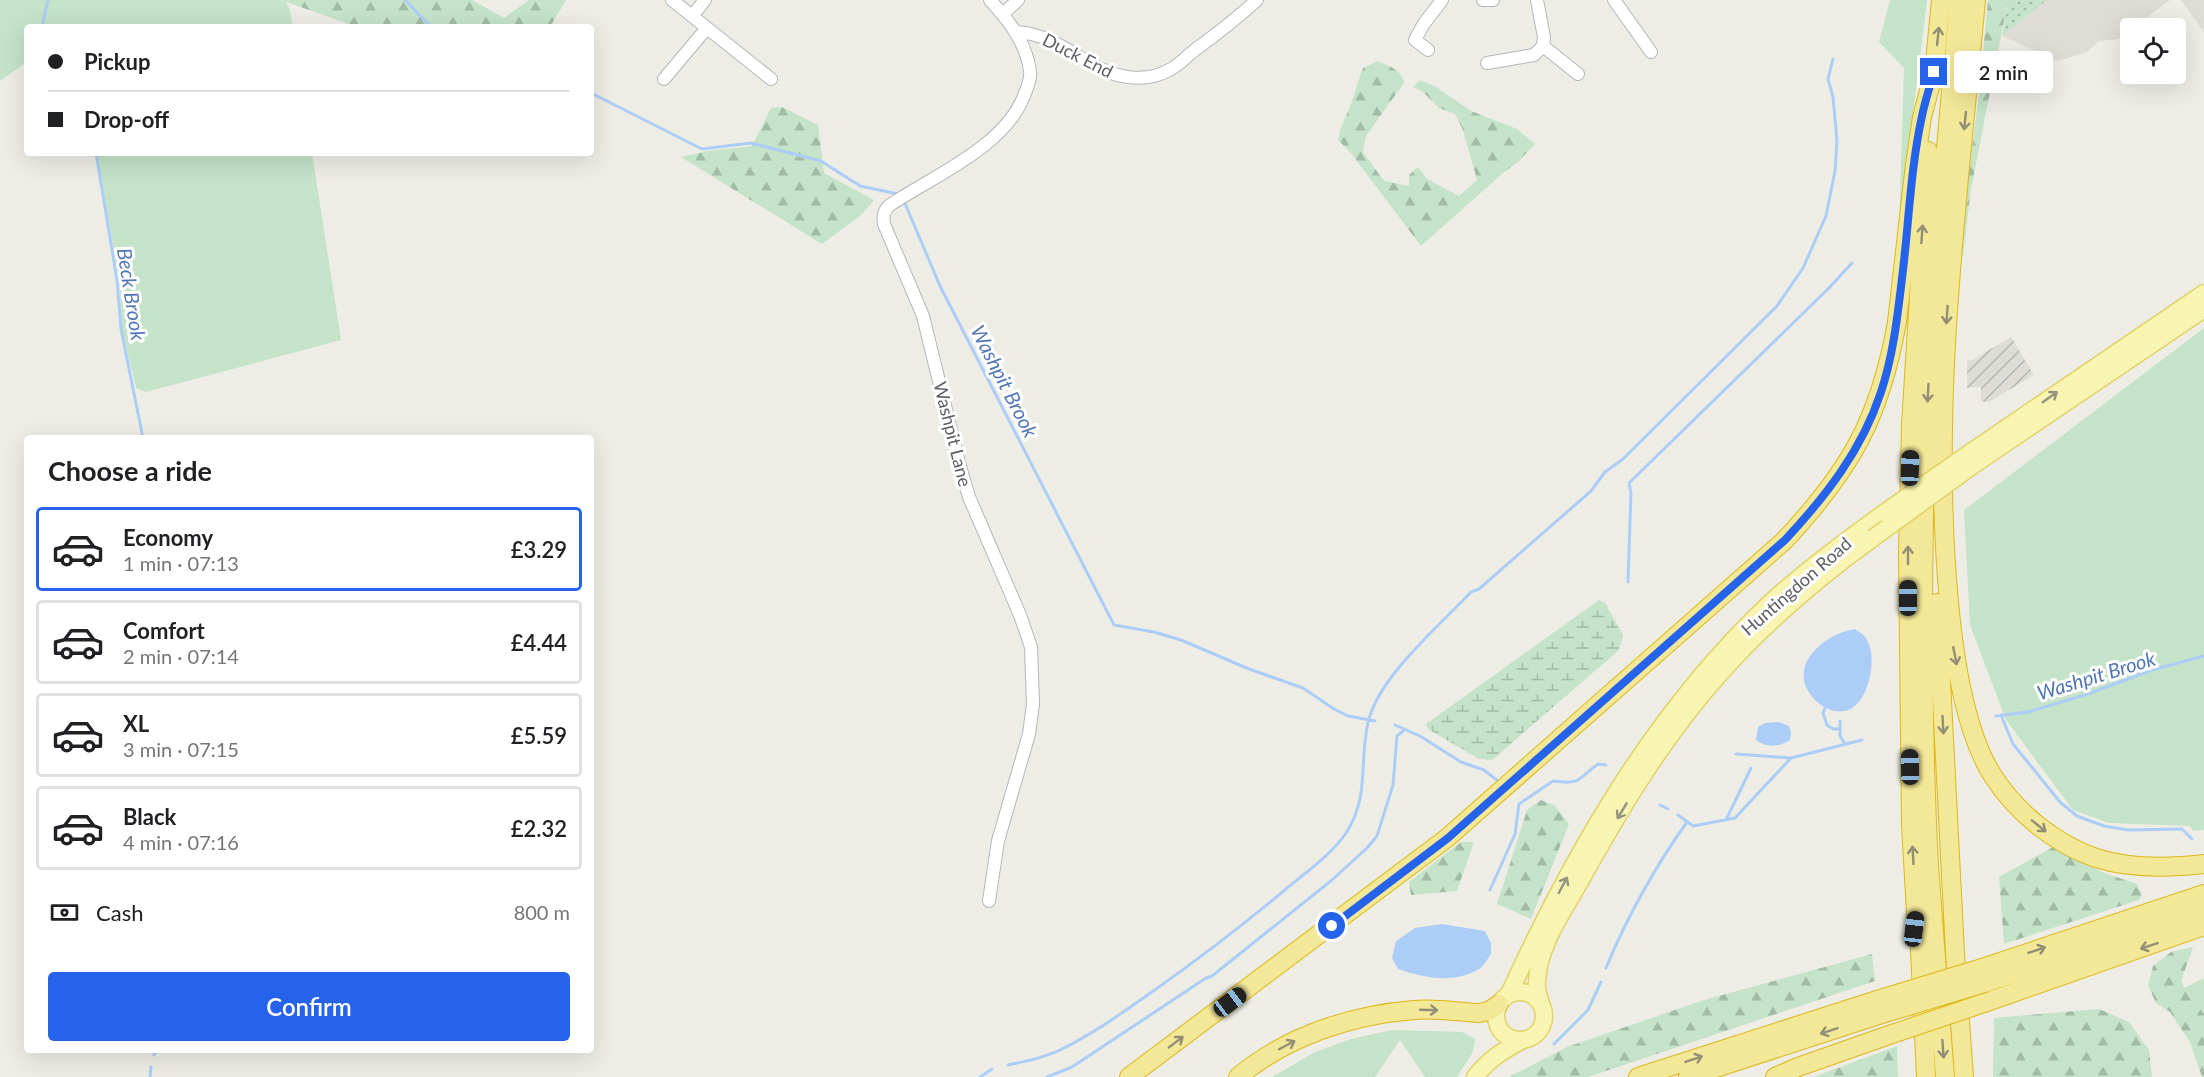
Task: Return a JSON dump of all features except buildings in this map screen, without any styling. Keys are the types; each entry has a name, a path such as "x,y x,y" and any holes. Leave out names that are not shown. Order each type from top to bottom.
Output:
{"highway":[{"path":"1926,1077 1911,815 1908,555 1911,413 1941,0"},
{"path":"1945,1077 1929,865 1923,571 1925,458 1933,297 1959,0"},
{"path":"1976,0 1953,232 1945,343 1943,429 1944,549 1953,648 1962,693 1975,736 1992,775 2013,802 2040,828 2065,844 2097,858 2149,866 2173,867 2204,864"},
{"path":"1129,1077 1448,838 1785,540 1815,508 1846,466 1870,421 1884,382 1897,322 1922,117 1934,72"},
{"path":"1925,458 1932,486 1955,953 1964,1077"},
{"path":"1929,865 1938,896 1959,1060 1964,1077"},
{"path":"1984,976 2204,894"},
{"path":"1638,1077 2204,910"},
{"path":"1915,1077 1914,929 1916,913"},
{"path":"1775,1077 1889,1035 2204,927"},
{"path":"1238,1077 1280,1049 1308,1034 1337,1024 1371,1015 1416,1010 1479,1013 1489,1011 1504,999"},
{"path":"1688,1077 1884,1006"}],"main road":[{"name":"Huntingdon Road","path":"1504,999 1583,847 1618,792 1686,695 1770,604 1835,549 1884,513 1970,460 2204,298"},
{"name":"Huntingdon Road","path":"1541,1004 1536,985 1538,965 1550,937 1596,853 1682,720 1716,678 1755,636 1810,587 1970,460"},
{"path":"1480,1071 1499,1053 1536,1035 1541,1028 1544,1018 1541,1004 1526,993 1504,999 1495,1016 1498,1028 1508,1038 1521,1041"},
{"path":"1480,1071 1498,1028"}],"street":[{"path":"672,0 771,79"},
{"path":"692,16 705,0"},
{"name":"Washpit Lane","path":"989,902 998,841 1029,734 1033,704 1031,647 1020,615 969,497 958,462 923,316 884,224 883,216 885,209 948,171 980,148 1015,115 1022,102 1031,73 1025,50 1016,32 990,0"},
{"path":"1003,14 1018,0"},
{"name":"Duck End","path":"1016,32 1032,32 1058,44 1102,70 1118,76 1144,78 1170,70 1257,0"},
{"path":"1428,50 1415,40 1423,25 1443,0"},
{"path":"1483,0 1493,0"},
{"path":"1487,63 1534,55 1544,46 1537,0"},
{"path":"1614,0 1651,52"},
{"path":"664,80 706,28"},
{"path":"1544,46 1578,74"}],"shaded area":[{"path":"2047,0 2170,0 2147,18 2120,18 2120,38 2099,41 2087,52 2058,61 2002,36"},
{"path":"2181,0 2204,0 2204,32"},
{"path":"2011,337 2034,375 1989,402 1984,402 1981,400 1981,387 1967,388 1967,360 1972,360"}],"green space":[{"path":"0,0 281,0 286,2 290,10 292,24 24,24 24,64 0,81"},
{"path":"281,0 472,0 504,18 529,0 566,0 552,24 349,24"},
{"path":"1890,0 1927,0 1899,229 1904,68 1879,42"},
{"path":"1988,0 2008,0 1971,189 1963,256 1958,255 1979,94"},
{"path":"2008,0 2047,0 2002,36"},
{"path":"1377,61 1397,71 1404,83 1366,136 1363,152 1384,181 1409,186 1409,175 1418,167 1427,179 1459,196 1477,180 1463,130 1455,114 1439,108 1422,91 1413,87 1420,80 1436,87 1471,111 1517,129 1535,144 1519,161 1421,246 1350,152 1338,140 1363,68"},
{"path":"782,107 818,125 824,173 874,200 861,215 822,244 681,157 752,146 771,108"},
{"path":"98,156 312,156 341,340 146,392 136,388 122,329 119,279"},
{"path":"2204,328 2204,830 2193,831 2190,826 2109,823 2073,810 2006,720 1970,625 1964,510"},
{"path":"1599,600 1605,603 1623,635 1619,650 1492,760 1479,759 1428,729 1426,724"},
{"path":"1541,800 1555,806 1569,824 1531,919 1497,904 1527,810"},
{"path":"1461,842 1474,842 1457,891 1411,895 1409,882"},
{"path":"2053,847 2102,872 2137,884 2142,895 2139,900 2004,944 1999,877"},
{"path":"2193,947 2181,981 2204,1014 2204,1077 2202,1077 2190,1042 2170,1012 2156,1003 2148,985 2153,966 2171,952"},
{"path":"1872,954 1875,981 1588,1077 1509,1077 1567,1047 1704,1000"},
{"path":"2204,978 2204,1014 2184,988"},
{"path":"2099,1009 2129,1022 2149,1050 2152,1077 1993,1077 1994,1018"},
{"path":"1392,1030 1462,1032 1475,1039 1473,1052 1457,1077 1425,1077 1400,1040 1375,1077 1272,1077 1315,1052 1351,1039"},
{"path":"1897,1046 1898,1077 1814,1077 1824,1073"}],"water":[{"path":"1855,629 1866,638 1870,649 1871,665 1868,683 1857,704 1850,709 1836,711 1822,706 1811,695 1804,678 1805,667 1809,658 1825,641 1845,631"},
{"path":"1779,722 1789,726 1790,740 1773,746 1756,740 1758,727 1765,723"},
{"path":"1442,924 1485,931 1491,943 1491,954 1483,966 1469,974 1449,978 1428,977 1398,969 1392,958 1396,941 1415,928"}],"waterway":[{"name":"Beck Brook","path":"43,24 48,0"},
{"name":"Washpit Brook","path":"405,0 428,24"},
{"path":"1008,1065 1057,1051 1086,1036 1118,1015 1236,930 1318,863 1340,841 1354,819 1359,805 1369,719 1376,702 1398,668 1471,592 1479,589 1591,491 1605,472 1623,459 1777,306 1803,268 1826,216 1835,171 1837,141 1833,97 1828,79 1833,59"},
{"name":"Washpit Brook","path":"594,95 702,149 751,143 821,161 860,186 898,194"},
{"name":"Beck Brook","path":"96,156 117,280 121,329 142,435"},
{"name":"Washpit Brook","path":"904,201 940,286 1114,625 1154,632 1181,640 1249,669 1303,688 1348,716 1375,721"},
{"path":"1628,582 1631,493 1629,483 1852,263"},
{"name":"Washpit Brook","path":"1996,716 2028,712 2085,695 2152,670 2204,656"},
{"path":"1825,708 1823,713 1827,725 1833,729 1840,729"},
{"path":"2001,715 2013,744 2060,802 2077,816 2104,826 2128,830 2182,829 2192,839"},
{"path":"1840,721 1840,736 1845,744"},
{"name":"Washpit Brook","path":"1395,725 1420,736 1461,762 1484,770 1498,781"},
{"path":"1047,1077 1072,1067 1212,976 1332,880 1367,848 1377,836 1393,785 1397,736 1403,731"},
{"name":"Washpit Brook","path":"1678,815 1693,826 1735,818 1791,758 1862,740"},
{"path":"1736,754 1790,758"},
{"name":"Washpit Brook","path":"1490,890 1515,834 1519,804 1553,781 1578,780 1598,764 1606,765"},
{"path":"1726,820 1751,768"},
{"name":"Washpit Brook","path":"1660,805 1668,809"},
{"path":"1606,968 1642,893 1687,822"},
{"path":"1554,1044 1588,1010 1601,982"},
{"name":"Beck Brook","path":"150,1077 151,1067"},
{"path":"980,1077 992,1069"}],"route":[{"path":"1332,926 1448,838 1537,761 1785,540 1832,487 1870,421 1891,355 1907,239 1914,164 1922,117 1934,72"}]}
